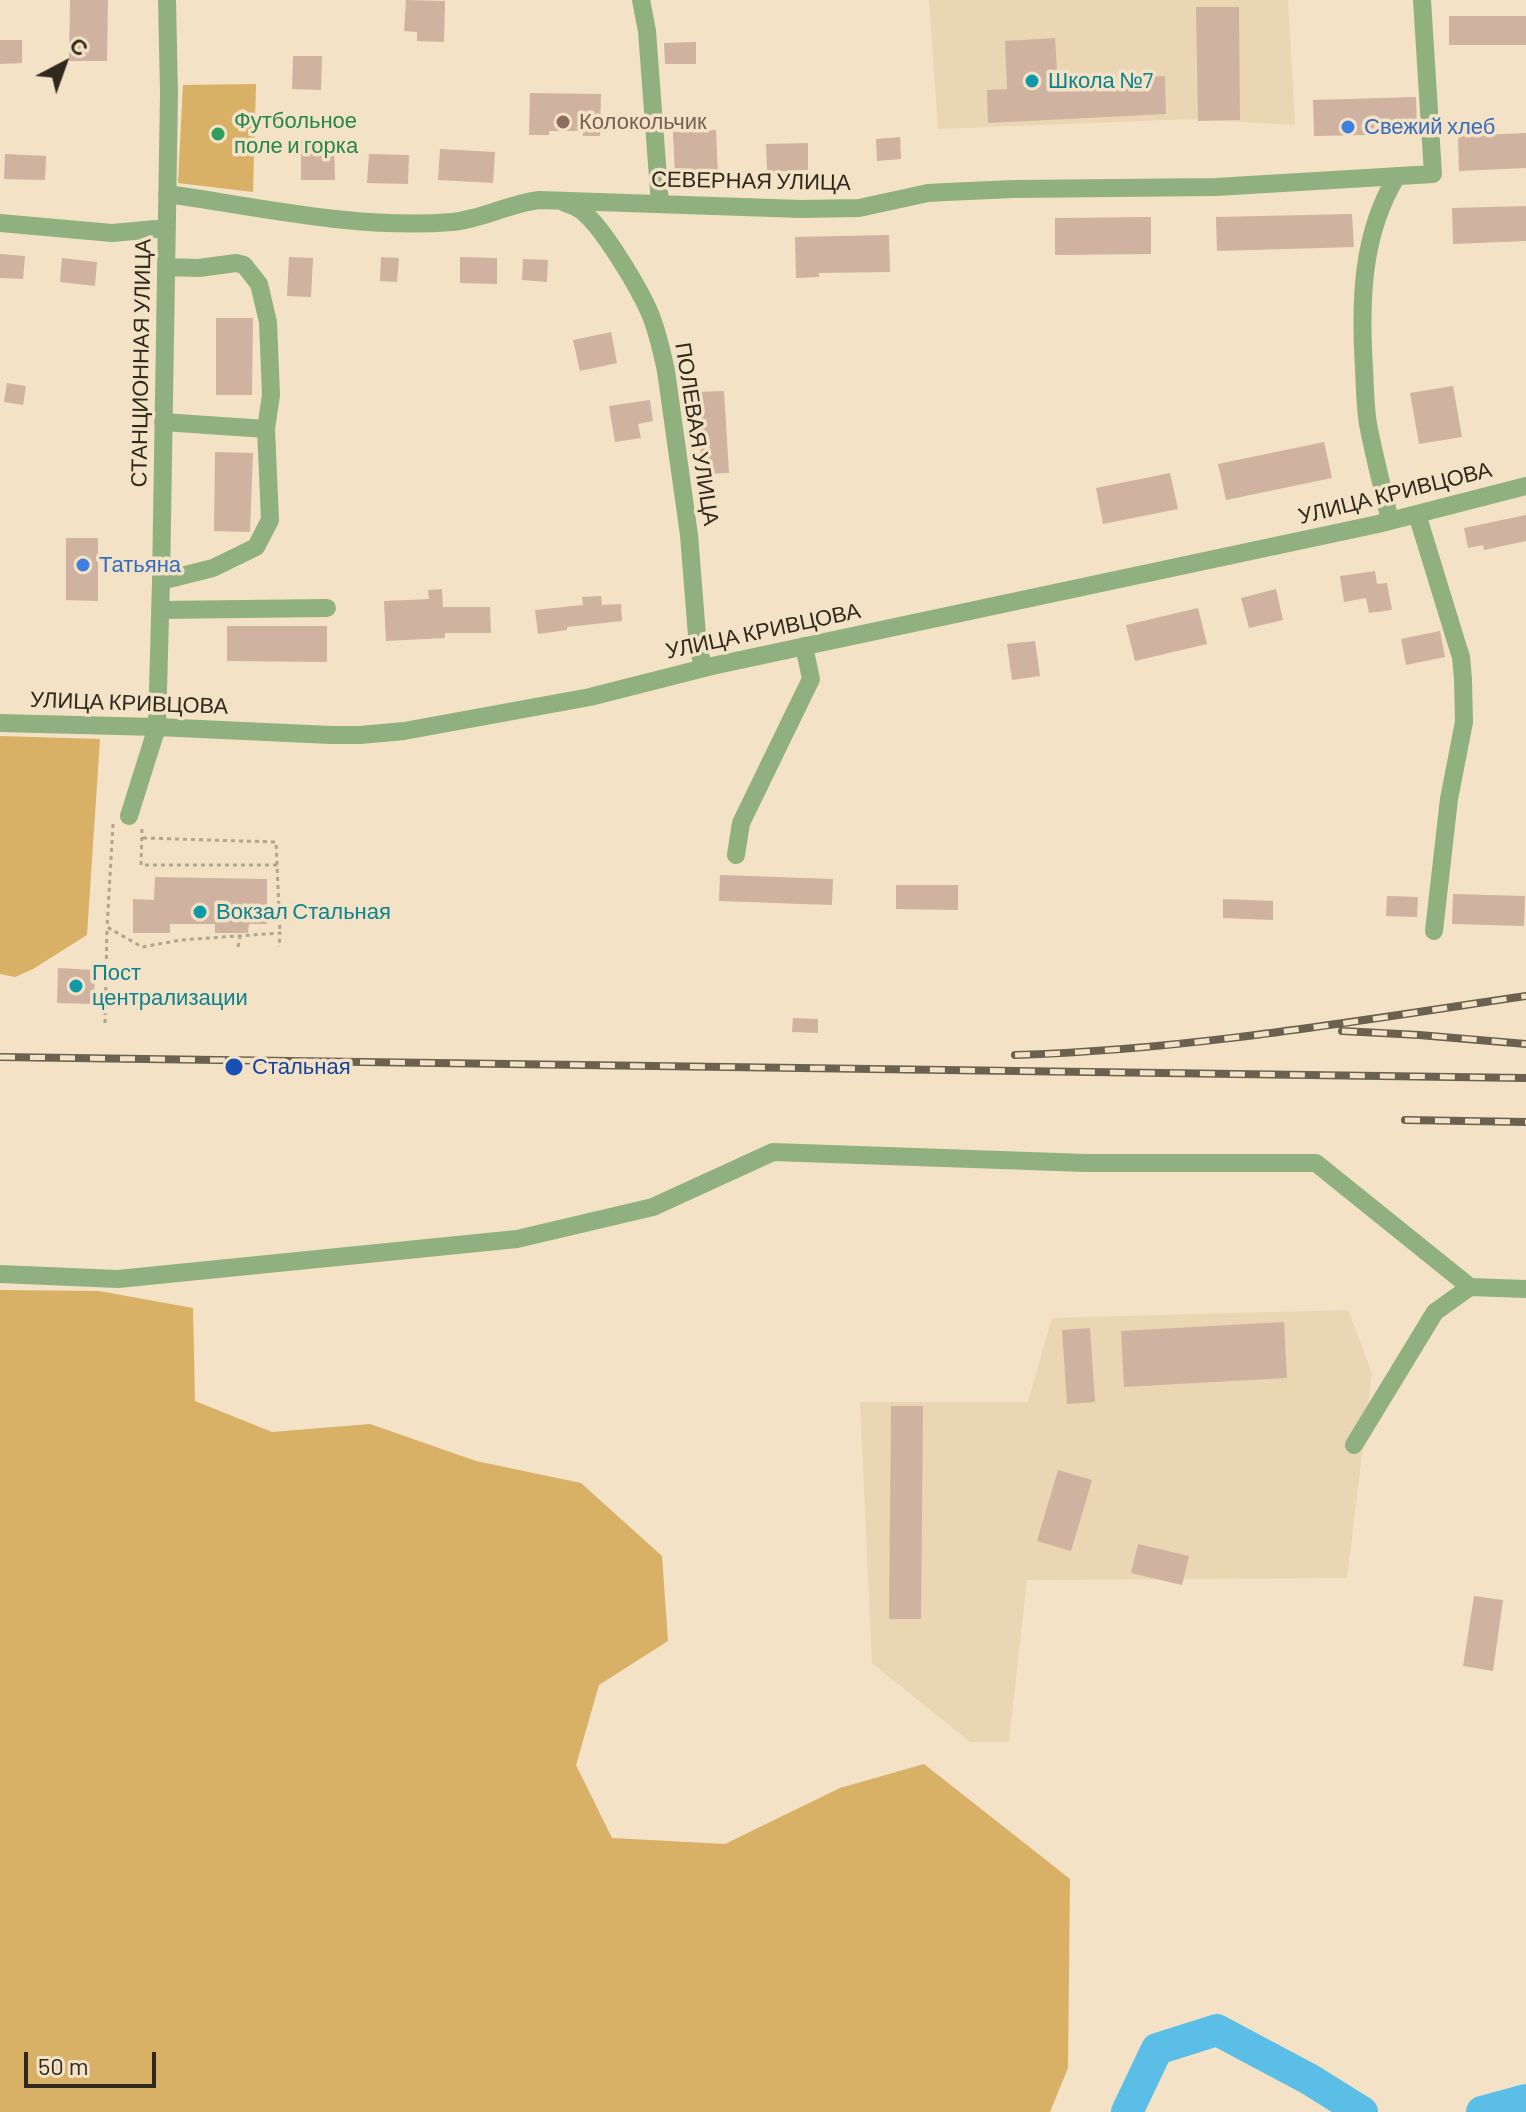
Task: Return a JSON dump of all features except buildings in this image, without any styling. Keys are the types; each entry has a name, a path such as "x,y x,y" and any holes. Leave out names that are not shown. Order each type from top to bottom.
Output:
{"street":[{"name":"СТАНЦИОННАЯ УЛИЦА","path":"128,822 157,727 169,93 167,0"},
{"path":"641,0 647,31 660,204"},
{"name":"СЕВЕРНАЯ УЛИЦА","path":"167,194 257,209 413,224 455,222 527,201 834,209 859,208 928,193 960,191 1216,187 1433,174 1422,0"},
{"path":"1390,521 1368,423 1362,294 1374,230 1384,200 1397,176"},
{"name":"ПОЛЕВАЯ УЛИЦА","path":"555,200 573,205 594,223 646,305 656,331 666,371 687,520 698,648 704,668"},
{"path":"0,223 112,233 167,228"},
{"path":"161,581 213,568 256,547 270,520 266,429 271,395 268,322 259,284 244,265 236,263 199,268 166,267"},
{"path":"163,422 266,429"},
{"name":"УЛИЦА КРИВЦОВА","path":"0,723 331,735 404,731 590,697 804,646 1390,521 1526,486"},
{"path":"1417,514 1461,657 1463,679 1464,722 1449,799 1434,931"},
{"path":"160,610 327,608"},
{"path":"736,855 741,823 811,679 804,646"},
{"path":"0,1274 118,1279 517,1239 653,1207 773,1152 1086,1163 1316,1163 1470,1287 1526,1289"},
{"path":"1354,1445 1435,1312 1470,1287"}],"path":[{"path":"128,822 141,838 141,865 277,865"},
{"path":"105,1023 107,927 128,822"},
{"path":"141,838 276,842 279,947"},
{"path":"107,927 142,947 181,940 280,933"},
{"path":"238,947 240,937"}],"shaded area":[{"path":"929,0 1288,0 1295,125 1193,119 938,129"},
{"name":"Футбольное поле и горка","path":"256,84 253,192 178,183 183,85"},
{"path":"0,736 100,739 87,935 15,977 0,974"},
{"path":"0,1290 99,1291 193,1308 195,1401 272,1432 370,1424 476,1461 581,1483 662,1556 668,1641 599,1685 576,1765 612,1838 725,1844 840,1788 924,1764 1070,1879 1068,2068 1050,2112 0,2112"},
{"path":"1348,1310 1372,1373 1347,1578 1027,1580 1009,1742 970,1742 872,1663 860,1402 1028,1402 1052,1318"}],"waterway":[{"path":"1127,2112 1157,2049 1217,2030 1309,2079 1362,2112"},
{"path":"1482,2112 1526,2100"}],"railway":[{"path":"1015,1055 1207,1041 1526,996"},
{"path":"1342,1031 1526,1044"},
{"path":"0,1057 1526,1078"},
{"path":"1405,1120 1526,1122"}],"place":[{"name":"Школа №7","path":"1032,81"},
{"name":"Колокольчик","path":"563,122"},
{"name":"Свежий хлеб","path":"1348,127"},
{"name":"Футбольное поле и горка","path":"218,134"},
{"name":"Татьяна","path":"83,565"},
{"name":"Вокзал Стальная","path":"200,912"},
{"name":"Пост централизации","path":"76,986"},
{"name":"Стальная","path":"234,1067"}]}
